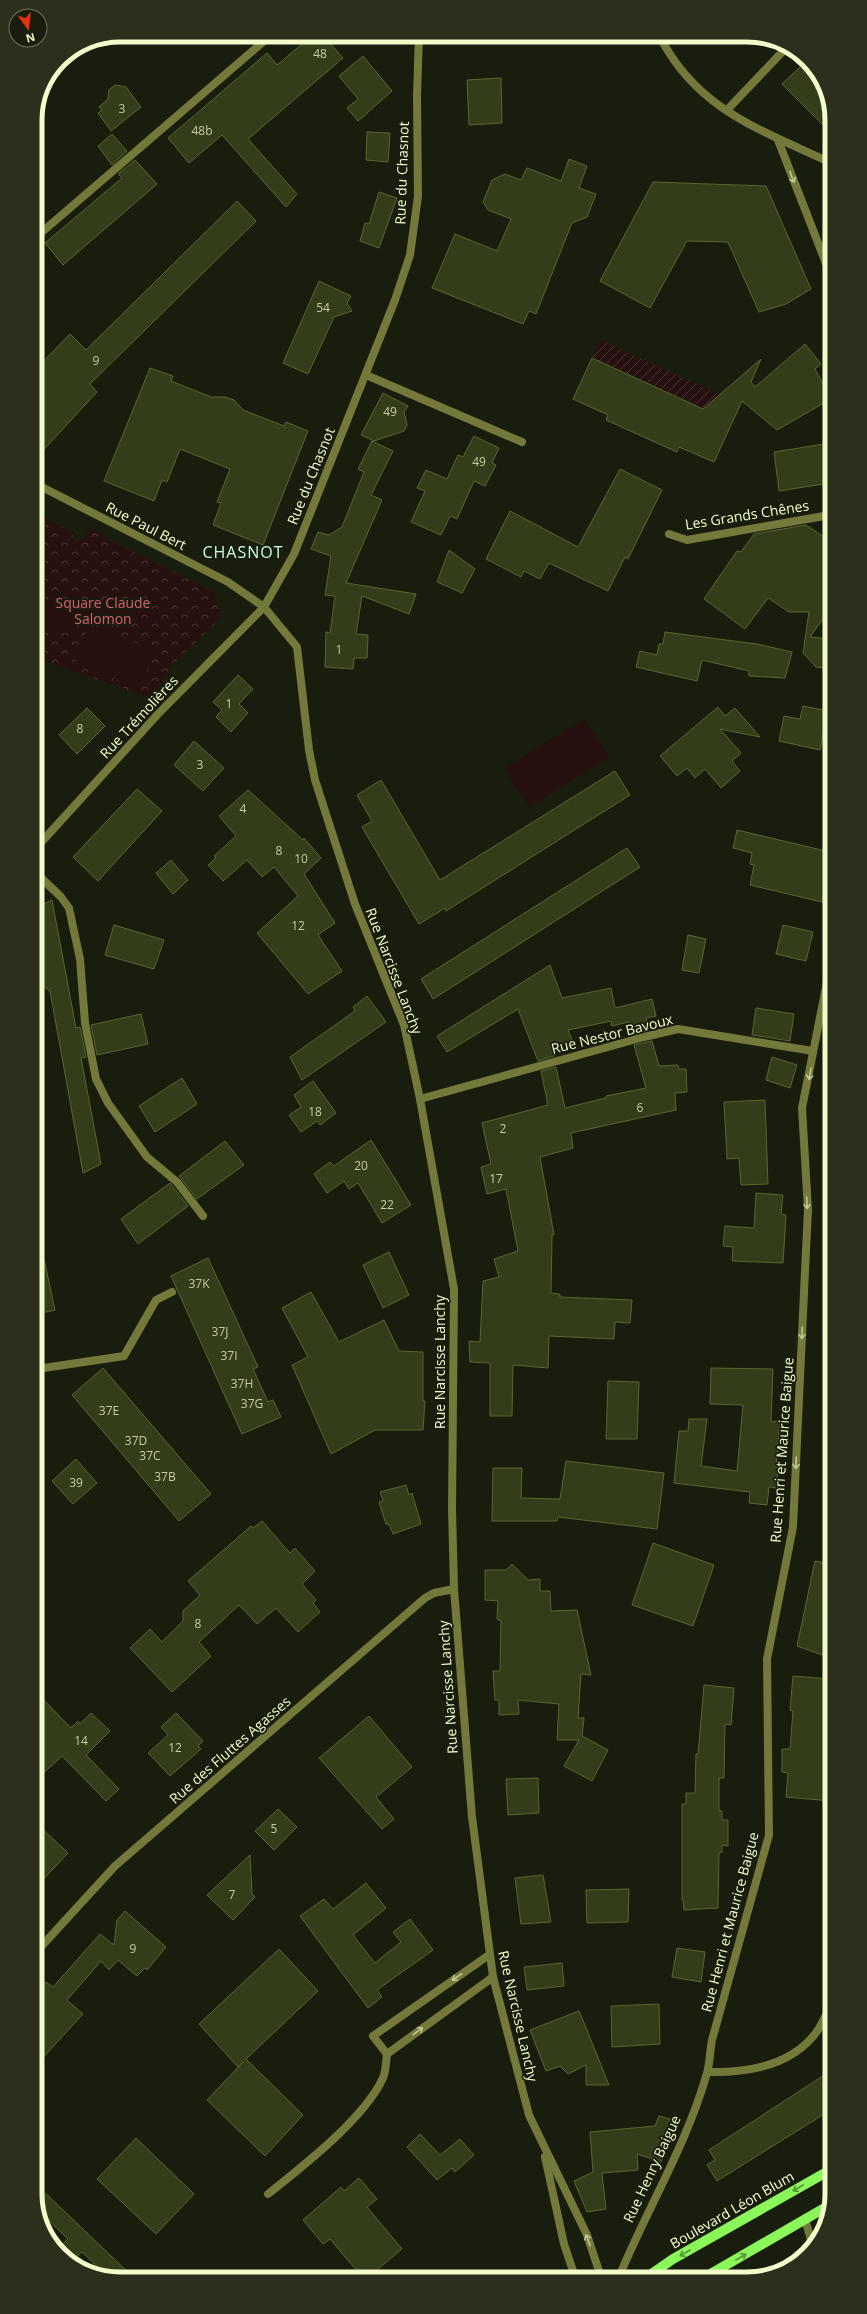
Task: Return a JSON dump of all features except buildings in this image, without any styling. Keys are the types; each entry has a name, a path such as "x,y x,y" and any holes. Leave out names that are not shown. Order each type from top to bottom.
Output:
{"main road":[{"name":"Boulevard Léon Blum","path":"653,2272 673,2259 825,2173"},
{"path":"717,2272 823,2209"}],"street":[{"path":"42,232 263,42"},
{"name":"Rue du Chasnot","path":"264,607 294,554 366,375 395,300 410,255 418,196 419,42"},
{"path":"663,42 678,69 702,93 758,130 825,160"},
{"path":"727,110 783,51"},
{"path":"778,140 825,261"},
{"path":"366,375 522,442"},
{"name":"Rue Paul Bert","path":"42,487 228,582 264,607"},
{"name":"Les Grands Chênes","path":"669,534 687,540 825,516"},
{"name":"Rue Trémolières","path":"42,841 158,714 264,607"},
{"name":"Rue Narcisse Lanchy","path":"264,607 297,647 315,780 354,904 404,1025 420,1099 454,1289 452,1494 454,1589 472,1817 489,1955 508,2042 529,2115 587,2235 599,2272"},
{"path":"42,879 61,896 69,908 80,959 85,1023 96,1079 108,1103 147,1157 177,1182 203,1216"},
{"name":"Rue Henri et Maurice Baigue","path":"708,2072 712,2040 769,1835 767,1659 793,1527 808,1210 802,1108 825,992"},
{"name":"Rue Nestor Bavoux","path":"420,1099 678,1029 813,1051"},
{"path":"42,1368 124,1356 156,1300 172,1292"},
{"name":"Rue des Fluttes Agasses","path":"42,1946 115,1866 425,1598 434,1593 454,1589"},
{"path":"268,2194 300,2168 366,2107 384,2077 387,2054 373,2036 489,1955"},
{"path":"387,2054 493,1977"},
{"path":"708,2072 756,2069 788,2058 802,2048 818,2030 825,2016"},
{"name":"Rue Henry Baigue","path":"621,2272 637,2234 682,2142 708,2072"},
{"name":"Rue Narcisse Lanchy","path":"541,2142 564,2244 573,2272"},
{"path":"805,2219 811,2239"}],"green space":[{"path":"600,340 740,404 714,413 592,358"},
{"name":"Square Claude Salomon","path":"42,516 72,532 74,542 83,538 91,528 107,536 105,538 215,593 222,617 168,669 171,672 148,697 42,660"},
{"path":"42,603 79,609 70,634 42,628"},
{"path":"88,626 154,649 141,687 74,665"},
{"path":"584,719 609,757 529,807 504,768"}],"district":[{"name":"CHASNOT","path":"243,552"}]}
